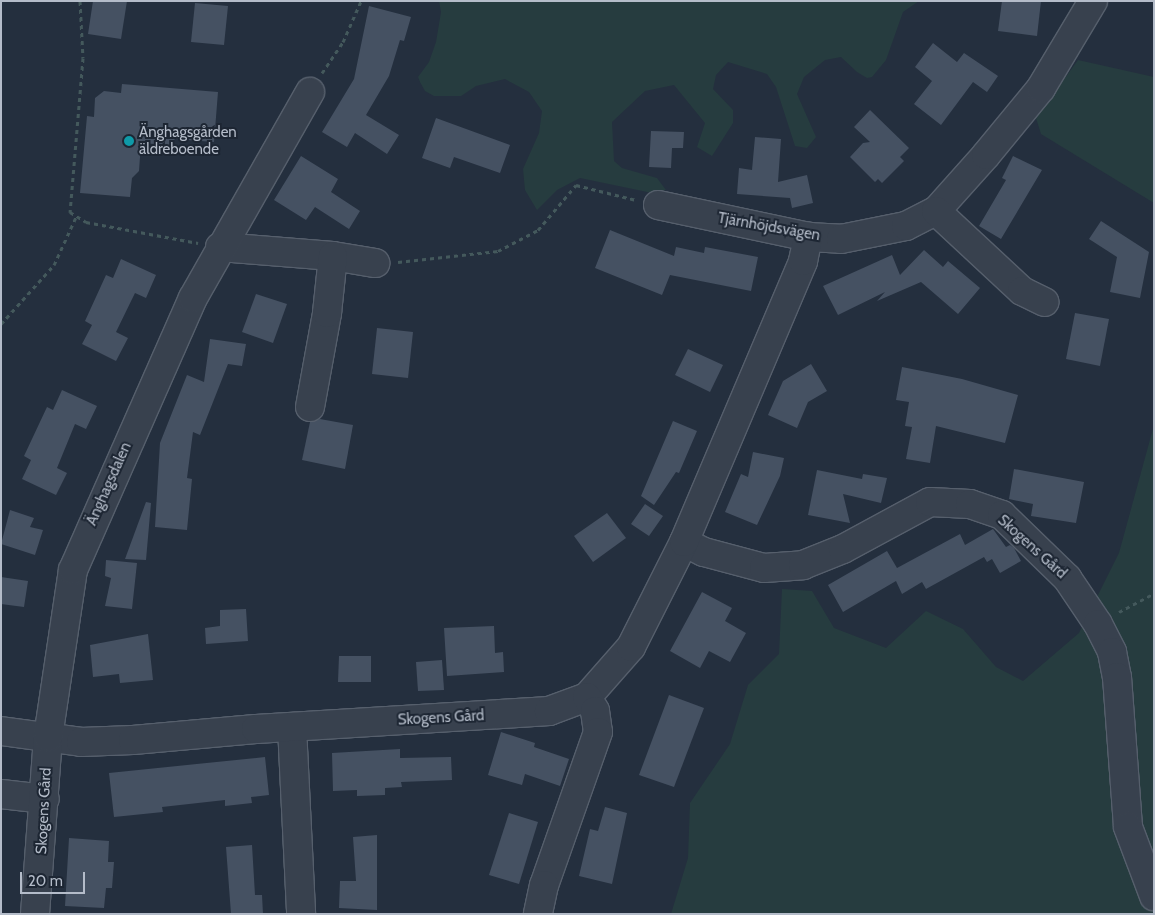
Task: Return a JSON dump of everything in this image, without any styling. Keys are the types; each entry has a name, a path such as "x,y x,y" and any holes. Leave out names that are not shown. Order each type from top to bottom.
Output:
{"street":[{"name":"Tjärnhöjdsvägen","path":"658,205 808,236 841,239 906,226 936,211 1040,88 1093,1"},
{"name":"Änghagsdalen","path":"48,737 73,570 193,298 220,247 310,92"},
{"path":"936,211 1022,291 1045,302"},
{"name":"Skogens Gård","path":"1,732 80,742 133,740 292,727 549,712 587,697 631,647 684,542 803,262 808,236"},
{"path":"220,247 332,256 375,263"},
{"path":"310,406 327,313 332,256"},
{"name":"Skogens Gård","path":"684,542 704,552 764,568 803,565 843,549 930,502 970,504 1002,515 1067,578 1098,624 1112,652 1117,677 1128,827 1154,896"},
{"path":"538,914 544,885 598,732 595,711 587,697"},
{"path":"292,727 301,914"},
{"name":"Skogens Gård","path":"35,914 45,799 48,737"},
{"path":"1,794 45,799"}],"path":[{"path":"80,1 83,58 68,202 70,212 76,217 220,247"},
{"path":"310,92 343,42 361,1"},
{"path":"375,263 448,259 498,251 538,230 576,185 658,205"},
{"path":"1,324 54,265 76,217"},
{"path":"1098,624 1154,593"}],"green space":[{"path":"439,1 919,1 903,12 886,60 872,77 867,78 857,72 841,57 825,60 804,77 797,94 816,137 807,148 795,146 776,87 767,74 728,62 716,75 713,89 733,110 733,123 712,156 697,147 705,123 674,85 645,91 612,122 614,161 622,168 657,178 666,190 652,193 580,178 557,190 537,210 525,190 523,169 539,133 542,111 529,92 505,79 476,86 461,96 434,96 425,91 420,82 418,77 429,62 436,42 441,12"},
{"path":"1078,60 1154,77 1154,203 1041,134 1036,118"},
{"path":"1154,425 1154,914 671,914 688,858 690,803 730,744 748,685 779,654 782,589 812,591 834,628 886,648 926,611 963,629 996,667 1023,681 1079,633 1119,553"}],"building":[{"path":"93,1 127,1 121,39 88,34"},
{"path":"1002,1 1041,1 1037,36 998,31"},
{"path":"195,3 228,6 224,45 191,42"},
{"path":"369,6 411,17 404,41 400,40 389,76 366,115 399,135 387,154 355,133 347,147 322,132 354,79"},
{"path":"933,43 957,62 964,53 998,76 987,92 973,82 941,125 914,104 932,81 915,67"},
{"name":"Änghagsgården äldreboende","path":"122,84 218,92 214,142 175,139 169,145 141,143 139,171 132,178 130,197 80,193 87,116 94,117 95,98 104,91 121,93"},
{"path":"870,110 909,148 900,157 904,161 882,183 878,179 875,182 850,157 863,143 870,142 854,127"},
{"path":"436,118 510,145 500,173 454,157 450,168 422,158"},
{"path":"651,131 684,132 683,148 672,148 671,168 649,167"},
{"path":"755,137 781,139 778,182 807,175 813,203 792,208 790,198 737,194 739,168 752,170"},
{"path":"301,156 338,179 331,192 360,211 349,229 315,207 306,220 274,200"},
{"path":"1013,156 1042,170 1001,239 979,226 1006,180 1002,178"},
{"path":"1101,221 1149,252 1140,298 1110,292 1117,257 1089,239"},
{"path":"610,230 674,256 676,247 704,253 705,247 758,257 751,291 670,275 662,295 595,268"},
{"path":"924,250 943,267 948,261 980,288 958,314 921,282 877,301 885,292 838,315 823,286 892,255 900,275"},
{"path":"121,259 156,275 146,298 135,293 116,332 128,338 116,361 82,344 92,325 85,321 106,275 113,278"},
{"path":"256,294 287,304 273,343 242,332"},
{"path":"1075,313 1109,319 1100,366 1066,359"},
{"path":"377,328 413,332 408,378 372,374"},
{"path":"210,339 246,344 242,366 228,364 200,435 193,432 187,478 192,479 187,530 155,527 160,443 187,375 204,382"},
{"path":"688,349 723,365 710,392 675,375"},
{"path":"811,364 827,391 808,402 797,428 768,415 783,381"},
{"path":"902,367 962,379 1018,395 1005,443 936,426 930,463 906,459 912,427 905,426 909,402 896,400"},
{"path":"62,390 97,406 86,429 75,424 57,468 67,473 56,495 22,479 31,460 24,456 47,407 53,410"},
{"path":"320,419 353,425 345,469 302,460 310,422"},
{"path":"673,421 697,431 679,473 676,472 654,505 641,496"},
{"path":"753,452 784,458 780,476 757,525 725,512 741,474 748,477"},
{"path":"1014,469 1084,482 1076,523 1031,516 1033,504 1009,499"},
{"path":"817,470 862,479 863,474 887,478 881,503 843,494 850,523 808,515"},
{"path":"146,502 151,503 146,560 125,559"},
{"path":"645,504 663,516 649,536 631,524"},
{"path":"10,510 34,518 30,527 43,530 35,555 1,544"},
{"path":"607,513 626,538 593,562 574,536"},
{"path":"993,529 1006,547 1010,545 1014,548 1021,561 1000,573 992,559 987,562 984,557 926,589 922,582 902,594 896,581 843,612 828,585 887,551 897,568 960,534 965,545"},
{"path":"106,560 137,563 132,609 105,606 111,578 105,576"},
{"path":"1,577 28,581 24,607 1,604"},
{"path":"702,592 732,608 725,621 746,633 730,662 709,651 700,668 670,651"},
{"path":"246,609 248,641 206,644 205,628 220,626 220,610"},
{"path":"494,626 495,653 503,652 504,672 447,676 444,628"},
{"path":"148,634 153,680 120,683 119,674 93,677 90,645"},
{"path":"339,656 371,656 371,682 338,682"},
{"path":"442,660 444,690 418,691 416,662"},
{"path":"669,695 704,708 674,787 639,775"},
{"path":"501,732 535,743 534,747 569,759 560,786 525,774 522,785 488,775"},
{"path":"400,749 400,758 451,757 452,780 401,782 402,787 385,788 385,795 357,796 357,790 333,791 332,753"},
{"path":"265,757 269,795 251,797 252,803 225,806 225,800 162,807 163,812 114,817 109,773"},
{"path":"605,807 627,813 612,884 579,876 590,829 598,831"},
{"path":"509,813 538,822 519,884 489,875"},
{"path":"377,835 377,910 339,908 340,881 356,881 353,837"},
{"path":"69,838 109,841 108,862 114,862 112,888 106,888 104,908 65,906"},
{"path":"252,845 255,895 262,895 263,914 231,914 226,847"}],"place":[{"name":"Änghagsgården äldreboende","path":"129,141"}]}
